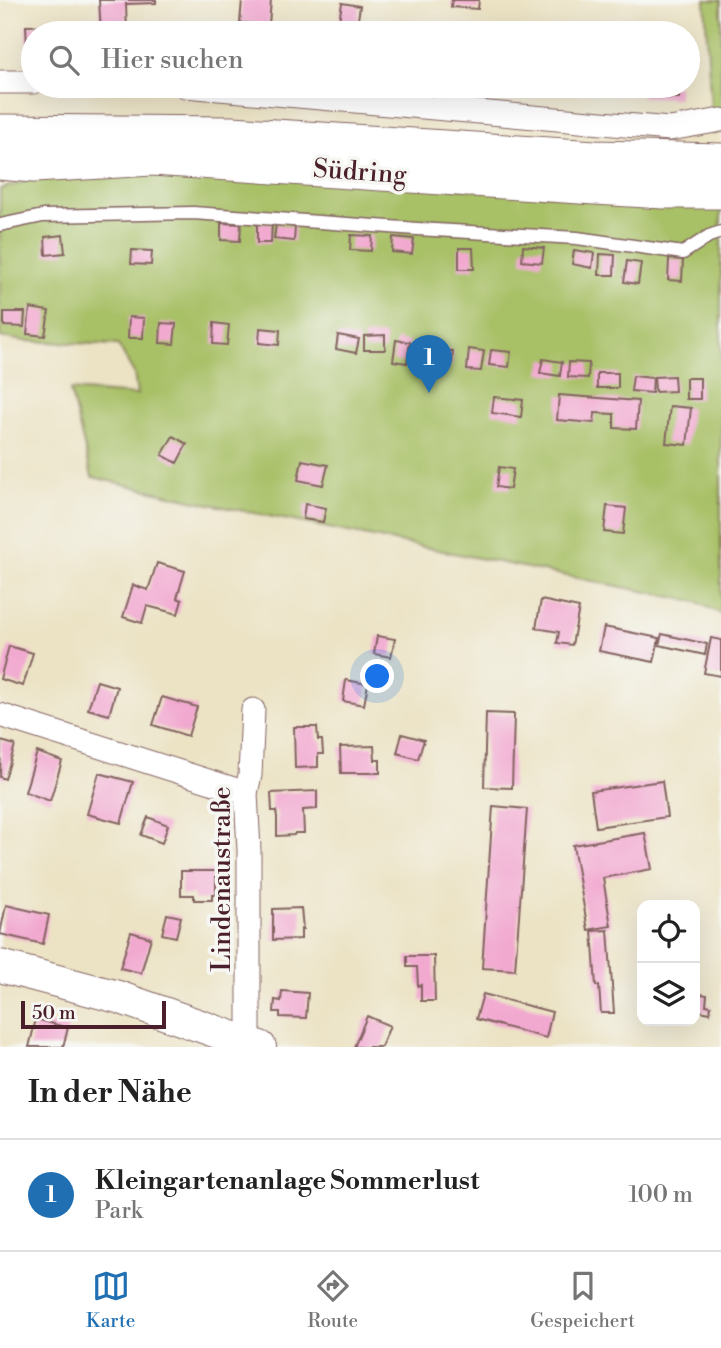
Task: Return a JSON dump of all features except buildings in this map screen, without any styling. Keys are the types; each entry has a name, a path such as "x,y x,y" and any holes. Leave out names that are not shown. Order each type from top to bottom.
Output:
{"main road":[{"path":"0,110 60,132"},
{"name":"Südring","path":"0,133 232,135 595,159 721,162"},
{"name":"Südring","path":"11,166 152,157 595,187 721,190"}],"street":[{"path":"0,82 21,82"},
{"path":"320,98 670,129 721,120"},
{"name":"Lindenaustraße","path":"252,1046 246,793 250,775 253,710"},
{"path":"0,716 246,793"},
{"path":"0,966 118,996 252,1046"}],"lane":[{"path":"0,225 43,216 193,212 577,238 683,253 709,236 721,232"}],"green space":[{"path":"705,0 721,0 721,132 712,134"},
{"path":"219,171 721,206 721,614 697,602 204,503 92,477 70,390 137,395 134,373 118,345 24,341 0,337 0,189 58,172"}],"place":[{"name":"Kleingartenanlage Sommerlust","path":"429,393"}]}
